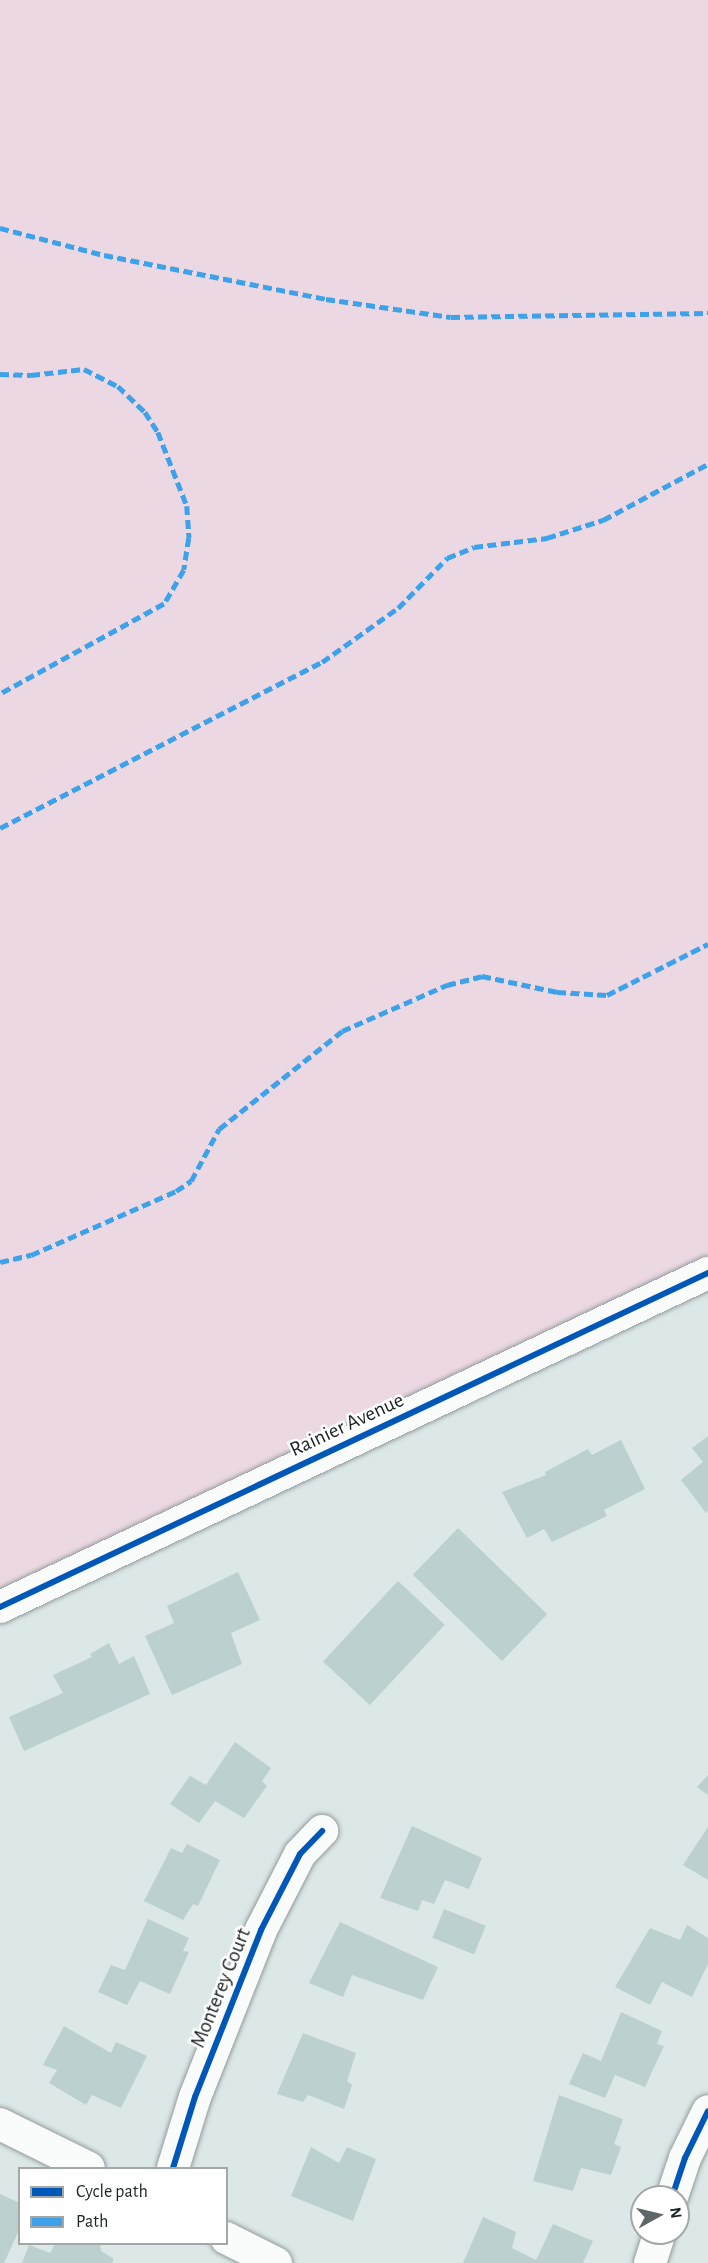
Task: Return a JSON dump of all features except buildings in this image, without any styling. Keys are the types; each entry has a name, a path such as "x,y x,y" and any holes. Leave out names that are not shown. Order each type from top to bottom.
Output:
{"street":[{"name":"Rainier Avenue","path":"0,1607 708,1273"},
{"name":"Monterey Court","path":"174,2167 195,2097 261,1930 300,1854 322,1831"},
{"path":"676,2185 685,2158 708,2111"},
{"path":"0,2124 85,2167"},
{"path":"228,2239 276,2263"},
{"path":"650,2263 656,2245"}],"shaded area":[{"path":"0,0 708,0 708,1272 0,1607"}],"marked path":[{"path":"0,228 104,255 326,299 451,317 708,313"},
{"path":"0,374 31,375 84,369 118,386 145,412 158,432 187,506 189,538 184,570 164,604 0,694"},
{"path":"0,828 322,662 398,608 447,558 474,547 547,538 603,520 708,464"},
{"path":"0,1262 31,1255 176,1191 191,1181 219,1129 342,1031 447,985 482,976 557,992 607,995 708,944"}],"cycle path":[{"path":"0,1607 708,1273"},
{"path":"173,2167 195,2097 261,1930 300,1854 322,1831"},
{"path":"676,2185 685,2158 708,2111"}]}
